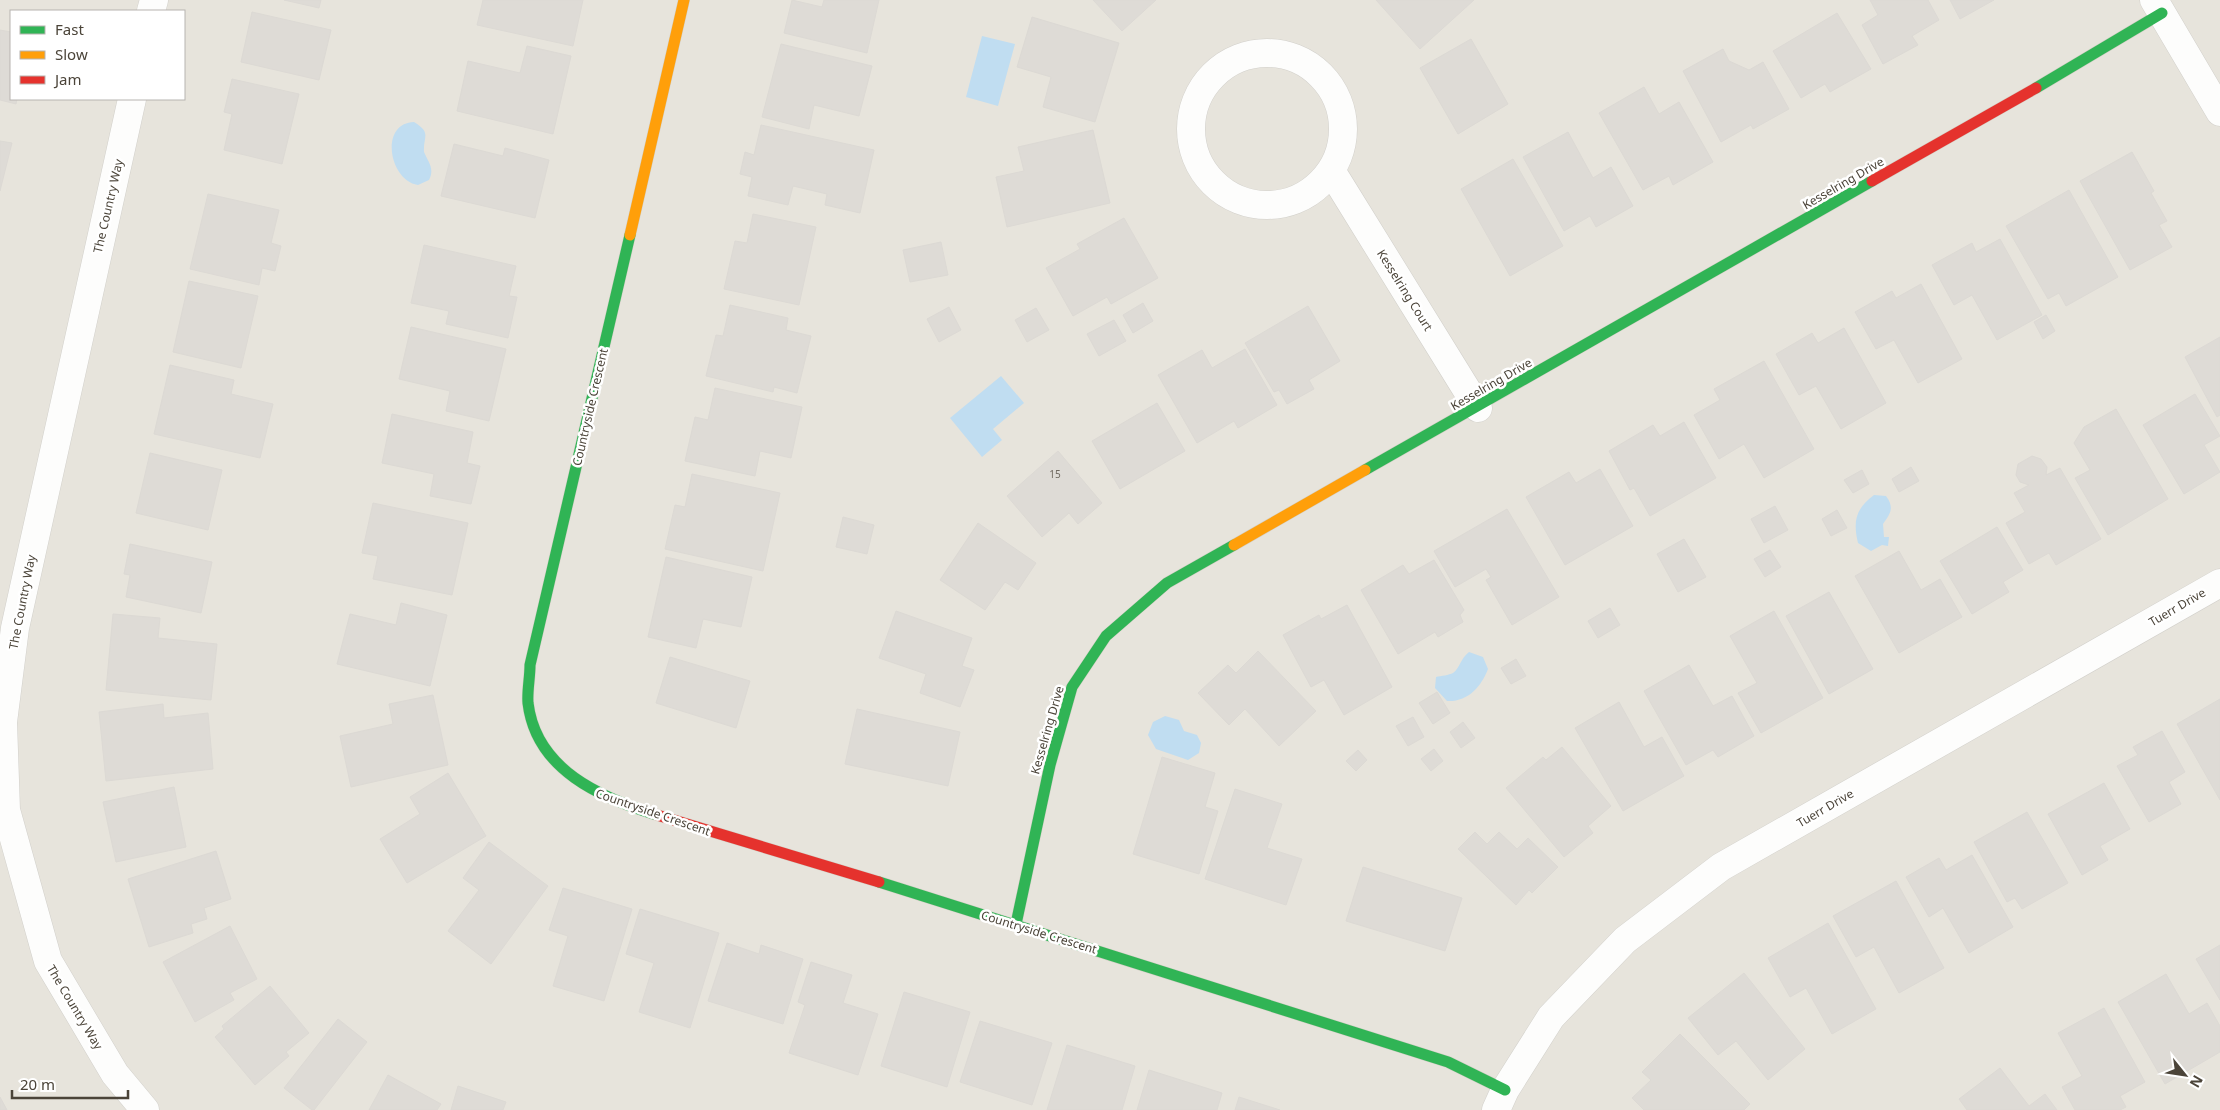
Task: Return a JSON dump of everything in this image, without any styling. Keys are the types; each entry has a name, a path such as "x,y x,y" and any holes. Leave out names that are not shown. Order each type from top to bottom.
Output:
{"street":[{"name":"Countryside Crescent","path":"684,0 530,665 528,706 542,744 572,778 600,795 697,828 1016,924 1448,1062 1501,1100"},
{"name":"Kesselring Drive","path":"1016,924 1050,765 1072,688 1106,636 1167,584 2111,46 2158,6"},
{"path":"2158,6 2220,112"},
{"path":"1259,53 1284,54 1307,63 1326,79 1339,101 1344,126 1340,151 1332,172 1312,192 1289,203 1264,205 1239,200 1217,188 1201,168 1192,144 1192,119 1199,95 1214,74 1235,60 1259,53"},
{"name":"The Country Way","path":"132,100 15,628 3,722 6,810 48,961 115,1074 145,1110"},
{"name":"Kesselring Court","path":"1332,172 1478,408"},
{"name":"Tuerr Drive","path":"1501,1100 1551,1017 1624,940 1721,866 2220,583"}],"shaded area":[{"path":"0,0 2220,0 2220,1110 0,1110"}],"water":[{"path":"982,36 1015,44 998,106 966,97"},
{"path":"414,122 425,132 424,152 431,169 429,180 418,185 408,181 400,174 392,152 392,141 396,132 403,125"},
{"path":"1001,376 1024,403 993,429 1002,440 982,457 950,418"},
{"path":"1874,495 1886,496 1891,507 1883,524 1884,537 1889,537 1888,546 1882,545 1871,551 1858,543 1856,522 1863,505"},
{"path":"1469,652 1483,657 1488,669 1485,676 1473,692 1467,696 1455,701 1447,701 1435,688 1436,677 1453,673"},
{"path":"1165,716 1179,720 1184,731 1197,735 1201,743 1199,753 1188,760 1156,749 1148,735 1153,722"}],"building":[{"path":"284,0 321,0 319,8"},
{"path":"483,0 583,0 573,46 477,25"},
{"path":"792,0 822,7 824,0 879,0 867,53 784,33"},
{"path":"1093,0 1156,0 1122,31"},
{"path":"1376,0 1474,0 1420,49"},
{"path":"1870,0 1928,0 1939,20 1912,36 1918,45 1883,64 1862,25 1878,15"},
{"path":"1950,0 1994,0 1960,19"},
{"path":"252,12 331,30 319,80 241,62"},
{"path":"1837,13 1871,69 1830,92 1825,84 1801,98 1773,51"},
{"path":"1032,17 1119,43 1095,122 1043,107 1051,77 1017,67"},
{"path":"0,30 10,32 10,100 17,100 16,104 0,100"},
{"path":"1471,39 1508,104 1458,134 1420,68"},
{"path":"781,44 872,66 859,116 814,105 809,129 762,117"},
{"path":"527,46 571,56 553,134 457,111 468,61 520,73"},
{"path":"1723,49 1729,61 1749,70 1763,62 1789,109 1753,129 1751,125 1721,142 1683,71"},
{"path":"232,79 299,94 282,164 224,150 232,114 224,112"},
{"path":"1644,87 1659,114 1679,102 1713,162 1673,185 1669,176 1643,190 1599,113"},
{"path":"761,125 874,150 860,213 825,205 827,194 793,186 788,205 748,196 752,177 740,174 745,152 754,155"},
{"path":"1093,130 1110,203 1007,227 996,177 1024,171 1018,147"},
{"path":"1568,132 1593,178 1611,167 1633,206 1596,227 1590,216 1564,231 1523,157"},
{"path":"0,141 12,143 0,191"},
{"path":"454,144 503,156 505,148 549,160 535,218 441,196"},
{"path":"2132,152 2154,191 2151,193 2167,221 2159,225 2172,247 2130,270 2080,181"},
{"path":"1513,159 1563,246 1510,276 1461,189"},
{"path":"2069,190 2118,277 2066,306 2059,293 2048,299 2006,226"},
{"path":"208,194 279,210 271,243 281,246 275,271 262,268 259,285 190,269"},
{"path":"753,214 816,227 799,305 724,289 735,241 747,243"},
{"path":"1124,218 1158,278 1111,304 1107,297 1073,316 1046,268 1080,249 1077,244"},
{"path":"2000,239 2042,315 1997,340 1972,295 1954,305 1932,265 1972,243 1976,252"},
{"path":"941,242 948,275 910,282 903,250"},
{"path":"424,245 516,266 509,296 517,297 508,338 446,324 449,311 411,303"},
{"path":"189,281 258,296 241,368 173,352"},
{"path":"1921,284 1962,359 1918,383 1894,340 1876,349 1855,312 1892,291 1896,298"},
{"path":"1143,303 1153,321 1133,333 1123,315"},
{"path":"730,305 788,318 786,330 811,336 797,393 774,387 773,392 706,376 716,335 723,336"},
{"path":"1308,306 1340,361 1309,380 1314,389 1287,404 1279,390 1274,392 1245,343"},
{"path":"949,307 961,330 939,342 927,319"},
{"path":"1036,308 1049,330 1027,342 1015,320"},
{"path":"2046,315 2055,331 2043,339 2034,322"},
{"path":"1114,320 1126,341 1099,356 1087,334"},
{"path":"411,327 506,349 489,421 446,411 450,391 399,379"},
{"path":"1844,328 1886,403 1841,429 1816,386 1799,395 1776,354 1812,333 1818,343"},
{"path":"2220,337 2220,415 2217,417 2185,357"},
{"path":"1245,349 1277,405 1238,428 1234,421 1197,443 1158,375 1202,350 1212,368"},
{"path":"1764,361 1814,449 1764,478 1744,444 1719,459 1694,415 1720,400 1714,389"},
{"path":"170,365 234,380 231,394 273,404 260,458 154,434"},
{"path":"715,388 802,407 791,458 760,451 755,476 685,461 695,417 708,420"},
{"path":"2195,394 2220,436 2204,445 2220,472 2184,494 2143,425"},
{"path":"1157,403 1185,451 1120,489 1092,441"},
{"path":"2116,409 2168,499 2108,535 2075,478 2090,470 2074,443 2084,427"},
{"path":"392,414 473,432 467,463 480,466 471,504 430,496 434,474 382,463"},
{"path":"1684,422 1716,478 1650,516 1634,488 1630,490 1609,451 1653,425 1660,436"},
{"path":"1058,451 1102,503 1078,524 1069,513 1042,537 1007,496"},
{"path":"150,453 222,470 208,530 136,513"},
{"path":"2032,456 2041,459 2047,467 2046,475 2060,468 2101,539 2056,565 2049,553 2029,564 2006,523 2025,512 2014,493 2029,485 2020,482 2016,475 2018,464"},
{"path":"1911,467 1919,481 1899,492 1892,479"},
{"path":"1600,469 1633,526 1565,565 1526,497 1569,472 1576,483"},
{"path":"1862,470 1869,484 1853,493 1844,480"},
{"path":"692,474 780,493 763,571 665,549 675,505 685,507"},
{"path":"373,503 468,523 452,595 373,579 378,556 362,553"},
{"path":"1775,506 1788,530 1764,543 1751,519"},
{"path":"1507,509 1559,597 1512,625 1486,580 1491,577 1486,569 1455,587 1434,551"},
{"path":"1837,510 1847,528 1831,536 1822,519"},
{"path":"843,517 874,525 867,554 836,547"},
{"path":"978,523 1036,563 1018,590 1005,582 985,610 940,580"},
{"path":"1997,527 2023,570 2003,582 2009,592 1972,614 1940,561"},
{"path":"1684,539 1706,577 1678,592 1657,554"},
{"path":"130,544 212,562 201,613 126,597 130,575 124,574"},
{"path":"1770,550 1781,567 1765,577 1754,559"},
{"path":"1899,551 1921,590 1940,579 1962,617 1899,653 1855,576"},
{"path":"666,557 752,577 741,627 703,619 696,648 648,637"},
{"path":"1434,560 1464,610 1460,615 1463,622 1438,637 1435,632 1398,654 1361,590 1403,565 1409,574"},
{"path":"1829,592 1873,669 1829,694 1786,616"},
{"path":"401,603 447,615 430,686 337,664 350,614 396,625"},
{"path":"1347,605 1392,687 1344,715 1324,680 1311,687 1283,635 1319,615 1321,619"},
{"path":"1610,608 1620,625 1598,638 1588,621"},
{"path":"896,611 972,638 962,666 974,670 960,707 920,693 926,674 879,658"},
{"path":"1774,611 1823,698 1761,733 1738,693 1757,683 1730,636"},
{"path":"113,614 160,618 158,638 217,644 211,700 106,690"},
{"path":"1258,651 1316,711 1279,746 1245,709 1229,725 1198,693 1228,665 1236,673"},
{"path":"670,657 750,681 736,728 656,703"},
{"path":"1516,659 1526,676 1511,684 1501,668"},
{"path":"1689,665 1713,706 1732,696 1754,736 1718,757 1713,750 1686,765 1644,691"},
{"path":"1437,692 1450,713 1433,724 1419,703"},
{"path":"433,695 448,765 351,787 340,736 393,724 389,704"},
{"path":"2220,699 2220,800 2177,724"},
{"path":"1619,702 1644,747 1662,737 1684,776 1623,811 1575,728"},
{"path":"163,704 164,718 208,713 213,769 106,781 99,712"},
{"path":"857,709 960,732 948,786 845,764"},
{"path":"1413,717 1424,737 1408,746 1396,726"},
{"path":"1463,722 1475,738 1461,748 1450,732"},
{"path":"2162,731 2185,772 2169,782 2181,804 2149,822 2117,766 2138,755 2133,747"},
{"path":"1562,747 1611,806 1588,826 1593,833 1564,857 1506,788 1543,757 1546,760"},
{"path":"1434,749 1443,761 1431,771 1421,759"},
{"path":"1358,750 1367,760 1356,771 1346,761"},
{"path":"1162,757 1215,773 1205,807 1218,811 1199,874 1133,854"},
{"path":"448,773 486,836 407,883 380,839 420,814 410,797"},
{"path":"2104,783 2130,829 2100,846 2108,860 2082,875 2048,814"},
{"path":"174,787 186,847 116,862 103,802"},
{"path":"1235,789 1282,804 1267,848 1302,859 1286,905 1205,879"},
{"path":"2027,812 2068,883 2022,909 2015,898 2007,902 1974,842"},
{"path":"1475,832 1487,844 1499,832 1517,849 1528,838 1558,867 1532,893 1529,890 1516,905 1458,849"},
{"path":"489,842 548,886 491,964 448,931 479,890 463,878"},
{"path":"216,851 231,899 204,908 207,919 191,924 193,933 149,947 128,879"},
{"path":"1972,855 2013,927 1969,953 1943,908 1929,917 1906,877 1939,858 1946,870"},
{"path":"1363,867 1462,898 1445,951 1346,921"},
{"path":"1896,881 1944,968 1899,993 1874,947 1856,957 1833,916"},
{"path":"563,888 632,909 604,1001 553,986 568,936 549,930"},
{"path":"640,909 719,933 690,1028 639,1012 654,963 626,954"},
{"path":"1828,923 1876,1009 1832,1034 1806,988 1790,997 1768,958"},
{"path":"230,926 257,979 230,993 234,1000 195,1022 163,962"},
{"path":"727,943 759,954 761,945 803,959 783,1024 708,1001"},
{"path":"2220,945 2220,1000 2196,959"},
{"path":"811,962 852,975 843,1003 878,1014 858,1075 789,1053 805,1005 798,1002"},
{"path":"1744,973 1805,1049 1768,1080 1736,1041 1718,1055 1688,1018"},
{"path":"2166,974 2189,1014 2207,1003 2220,1026 2220,1052 2165,1084 2118,1002"},
{"path":"270,986 309,1033 286,1052 289,1056 255,1085 215,1037 224,1029 222,1026"},
{"path":"904,992 970,1012 947,1087 881,1066"},
{"path":"2104,1008 2145,1082 2120,1096 2126,1107 2120,1110 2075,1110 2062,1087 2082,1076 2058,1033"},
{"path":"338,1019 367,1042 314,1110 312,1110 284,1088"},
{"path":"980,1021 1052,1043 1032,1105 960,1082"},
{"path":"1680,1034 1750,1104 1744,1110 1644,1110 1632,1098 1651,1080 1642,1072"},
{"path":"1067,1045 1135,1066 1122,1110 1047,1110"},
{"path":"2000,1068 2029,1106 2045,1094 2057,1110 1967,1110 1959,1099"},
{"path":"1149,1070 1222,1093 1217,1110 1137,1110"},
{"path":"388,1075 441,1104 437,1110 369,1110"},
{"path":"458,1086 506,1102 503,1110 451,1110"},
{"path":"0,1097 7,1110 0,1110"},
{"path":"1239,1097 1280,1110 1235,1110"}],"traffic: fast":[{"path":"2036,88 2162,13"},
{"path":"1365,470 1872,181"},
{"path":"630,235 530,665 528,703 534,726 544,746 574,778 614,800 657,815"},
{"path":"1016,924 1050,765 1072,687 1106,636 1167,583 1234,545"},
{"path":"879,882 1448,1062 1505,1090"}],"traffic: slow":[{"path":"630,235 684,0"},
{"path":"1234,545 1365,470"}],"traffic: jam":[{"path":"1872,181 2036,88"},
{"path":"657,815 879,882"}]}
